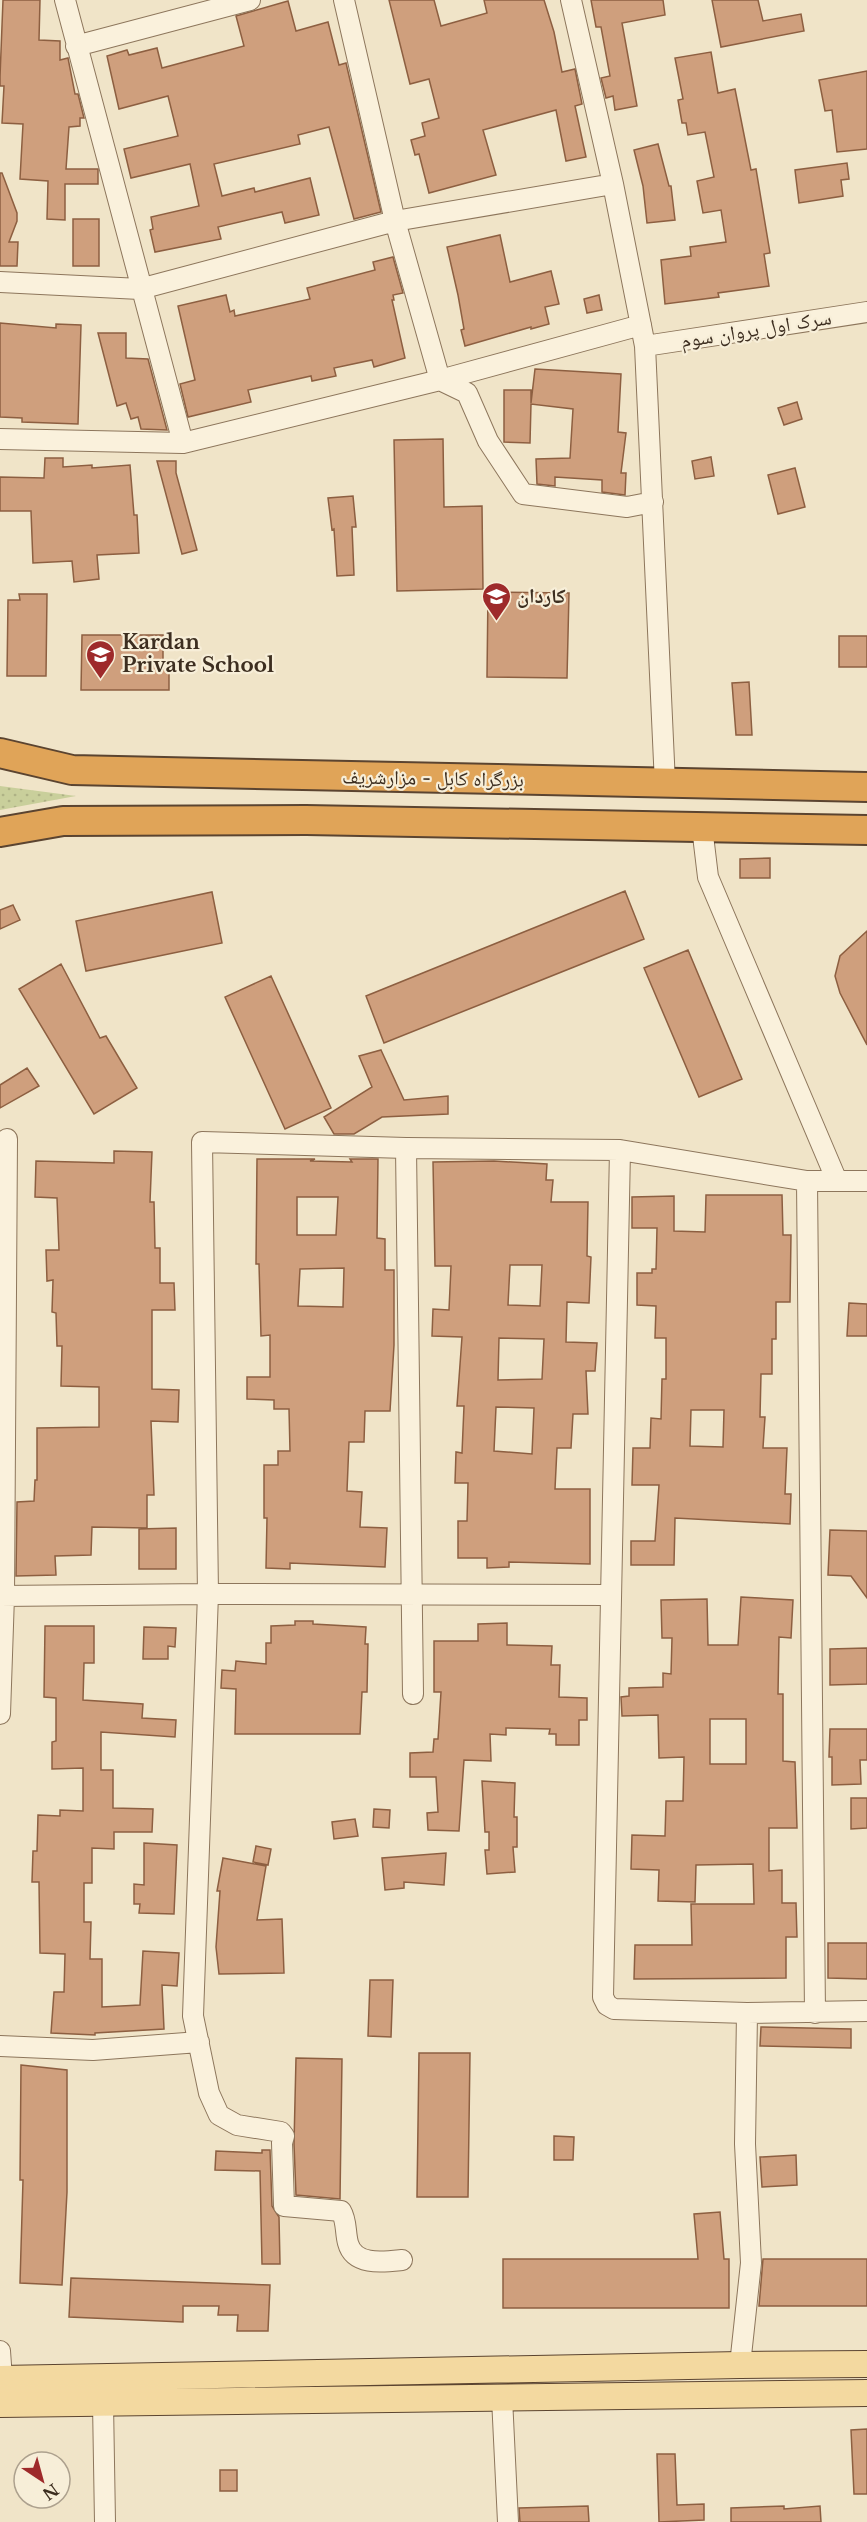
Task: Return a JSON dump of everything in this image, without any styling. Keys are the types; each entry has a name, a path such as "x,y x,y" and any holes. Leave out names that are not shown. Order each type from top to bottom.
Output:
{"highway":[{"name":"بزرگراه کابل - مزارشریف","path":"0,753 72,770 665,784 867,786"},
{"path":"0,831 63,821 306,820 867,830"}],"main road":[{"path":"822,2364 823,2393"},
{"path":"1,2379 867,2364"},
{"path":"0,2404 867,2393"}],"street":[{"path":"65,0 183,443"},
{"path":"76,46 250,0"},
{"path":"344,0 395,221 440,380 467,393 488,441 523,494 627,507 653,502"},
{"path":"571,0 613,184 645,346 665,784"},
{"path":"0,282 141,290 395,221 613,184"},
{"name":"سرک اول پروان سوم","path":"645,346 867,312"},
{"path":"0,439 183,443 440,380 641,325"},
{"path":"702,827 708,877 837,1181"},
{"path":"0,1714 7,1139"},
{"path":"402,2260 385,2262 363,2260 353,2254 348,2243 345,2217 341,2211 284,2206 282,2143 284,2136 281,2132 237,2125 219,2115 209,2093 192,2016 208,1594 202,1142 406,1148 620,1150 807,1181 867,1181"},
{"path":"406,1148 413,1694"},
{"path":"620,1150 603,1997 607,2005 614,2009 747,2013 867,2011"},
{"path":"807,1181 815,2013"},
{"path":"2,1596 610,1595"},
{"path":"740,2365 751,2263 745,2144 747,2013"},
{"path":"0,2046 93,2050 199,2042"},
{"path":"0,2350 1,2379"},
{"path":"502,2398 508,2522"},
{"path":"103,2403 105,2522"}],"green space":[{"path":"0,786 76,796 0,810"}],"building":[{"path":"3,0 40,0 39,40 60,41 60,60 68,58 75,94 78,94 84,118 80,118 80,126 69,127 66,169 98,169 98,184 65,184 65,220 47,219 48,181 20,179 23,124 2,123 4,86 0,86 0,77"},
{"path":"389,0 434,0 441,26 487,13 484,0 544,0 554,32 562,72 575,69 582,104 575,106 586,157 566,161 556,110 483,130 496,175 429,193 419,154 415,155 411,140 425,136 422,123 439,118 429,79 410,84"},
{"path":"591,0 663,0 665,15 622,23 637,106 615,110 613,96 606,98 601,78 610,76 601,27 596,27"},
{"path":"712,0 758,0 763,21 801,14 804,31 721,47"},
{"path":"288,1 296,31 328,22 339,65 346,63 381,212 354,219 329,127 298,135 300,144 214,164 222,196 254,188 255,192 310,178 319,215 285,223 282,212 218,227 221,239 155,252 150,230 153,229 151,217 199,206 190,164 131,178 124,149 178,136 168,96 119,109 107,56 127,50 129,55 157,48 162,68 244,46 236,16"},
{"path":"711,52 718,93 735,89 751,170 756,169 770,253 764,254 769,286 718,293 719,297 665,304 661,260 691,256 690,247 726,242 721,210 703,213 697,181 714,177 705,132 688,135 686,123 682,123 678,100 683,99 675,58"},
{"path":"867,71 867,149 837,152 832,110 825,111 819,80"},
{"path":"658,144 669,186 671,186 675,220 647,223 643,186 634,150"},
{"path":"847,163 849,179 841,180 843,196 799,203 795,170"},
{"path":"0,173 2,173 17,213 17,221 9,242 18,242 17,266 0,266"},
{"path":"73,219 99,219 99,266 73,266"},
{"path":"500,235 510,282 551,271 559,304 545,307 549,324 465,346 458,295 447,247"},
{"path":"393,257 403,293 393,295 394,300 392,300 405,358 374,367 372,360 334,368 336,376 312,381 311,376 248,390 251,402 188,417 180,384 195,380 178,306 226,295 230,312 234,310 235,316 310,299 307,288 375,270 373,262"},
{"path":"599,295 602,310 587,313 584,299"},
{"path":"0,323 56,328 56,324 81,325 78,424 22,422 22,418 0,417"},
{"path":"98,333 126,333 126,358 148,359 167,430 141,429 138,417 131,419 126,403 117,406"},
{"path":"535,369 621,374 618,432 626,433 621,473 626,473 625,495 602,492 602,480 555,477 555,486 537,484 536,459 570,458 573,409 531,404 530,443 504,442 504,390 531,390 531,403"},
{"path":"797,402 802,419 784,425 778,408"},
{"path":"443,439 444,507 482,506 483,589 397,591 394,440"},
{"path":"711,457 714,476 695,479 692,461"},
{"path":"45,458 63,458 63,467 92,465 92,468 130,465 134,515 137,515 139,553 97,555 99,579 74,582 72,561 33,563 31,511 0,511 0,477 44,478"},
{"path":"157,461 176,461 176,473 197,550 182,554"},
{"path":"795,468 805,507 778,514 768,475"},
{"path":"353,496 356,527 352,527 354,575 337,576 334,529 332,530 328,498"},
{"path":"488,592 569,593 567,678 487,677"},
{"path":"19,594 47,594 46,676 7,676 8,600 20,600"},
{"path":"82,635 163,635 163,669 169,669 169,690 81,690"},
{"path":"839,636 867,636 867,667 839,667"},
{"path":"749,682 752,735 736,735 732,683"},
{"path":"770,858 770,878 740,878 740,859"},
{"path":"625,891 644,939 384,1043 366,996"},
{"path":"212,892 222,943 86,971 76,921"},
{"path":"13,905 20,920 0,929 0,910"},
{"path":"867,931 867,1045 840,993 835,976 840,956"},
{"path":"688,950 742,1079 699,1097 644,968"},
{"path":"61,964 100,1038 106,1036 137,1088 94,1114 19,989"},
{"path":"271,976 331,1108 285,1129 225,997"},
{"path":"381,1050 404,1100 448,1096 448,1114 382,1117 354,1134 334,1134 324,1117 372,1087 359,1056"},
{"path":"27,1068 39,1086 0,1108 0,1085"},
{"path":"114,1151 152,1152 150,1202 154,1202 155,1248 160,1248 160,1283 174,1283 175,1310 152,1310 152,1389 179,1390 178,1422 151,1421 154,1495 147,1495 147,1528 92,1527 91,1555 55,1556 56,1575 16,1576 17,1502 34,1501 35,1480 37,1480 37,1428 99,1427 99,1387 61,1386 62,1346 57,1346 56,1313 52,1312 53,1280 47,1281 46,1250 59,1250 57,1198 35,1197 36,1161 114,1163"},
{"path":"257,1159 315,1159 310,1161 352,1162 350,1159 378,1159 377,1238 385,1239 385,1270 394,1270 394,1345 390,1411 365,1411 364,1442 349,1442 347,1491 362,1492 360,1527 387,1528 385,1567 290,1563 290,1569 266,1568 267,1518 264,1518 264,1465 278,1465 278,1451 290,1451 289,1409 274,1409 274,1400 247,1399 247,1377 270,1377 270,1335 261,1336 259,1264 256,1264","holes":["297,1197 338,1197 336,1235 297,1235","344,1268 343,1307 298,1306 300,1269"]},
{"path":"494,1161 547,1164 546,1180 553,1180 551,1202 588,1202 587,1256 591,1257 589,1303 567,1302 566,1342 597,1343 595,1371 586,1371 588,1414 573,1414 571,1448 557,1448 555,1489 590,1489 590,1564 509,1562 509,1567 487,1568 487,1558 458,1558 458,1521 467,1521 468,1483 455,1483 456,1452 462,1453 464,1406 457,1406 462,1337 432,1336 433,1309 449,1310 451,1266 435,1266 433,1162","holes":["510,1265 542,1265 540,1306 508,1305","499,1338 544,1339 542,1379 498,1380","496,1407 534,1408 532,1454 494,1451"]},
{"path":"706,1195 782,1195 783,1235 791,1235 790,1302 776,1302 776,1339 772,1339 772,1374 761,1374 760,1417 765,1417 763,1448 787,1448 785,1494 791,1494 790,1524 675,1518 674,1565 631,1565 631,1541 655,1541 659,1485 632,1485 633,1448 650,1448 651,1418 661,1419 662,1379 666,1379 666,1338 655,1338 656,1306 637,1305 637,1273 652,1273 652,1269 656,1269 657,1228 632,1228 632,1197 674,1196 674,1231 705,1232","holes":["691,1410 724,1410 723,1447 690,1446"]},
{"path":"849,1303 867,1304 867,1336 847,1336"},
{"path":"176,1528 176,1569 139,1569 139,1529"},
{"path":"830,1530 867,1531 867,1598 851,1576 828,1575"},
{"path":"741,1597 793,1600 791,1638 779,1637 778,1694 783,1694 783,1761 795,1762 797,1828 769,1828 769,1871 782,1870 782,1903 796,1903 797,1937 786,1937 786,1978 634,1979 635,1945 692,1945 691,1904 754,1904 753,1864 696,1865 695,1902 658,1901 659,1870 631,1869 632,1835 665,1836 666,1801 683,1801 684,1757 659,1758 658,1715 622,1716 621,1697 629,1696 629,1688 663,1687 663,1673 671,1674 672,1638 662,1638 661,1600 707,1599 708,1645 738,1645","holes":["710,1719 746,1719 746,1764 710,1764"]},
{"path":"295,1621 366,1627 367,1692 362,1692 360,1734 235,1734 236,1689 221,1688 222,1670 235,1671 236,1661 266,1664 266,1643 271,1643 271,1626 295,1625"},
{"path":"507,1623 507,1645 552,1646 551,1665 560,1665 559,1697 587,1698 587,1720 579,1720 579,1745 556,1745 556,1734 549,1734 550,1729 506,1728 506,1735 490,1734 491,1761 464,1760 459,1831 428,1830 427,1813 438,1812 436,1777 410,1777 410,1753 433,1752 434,1739 438,1739 441,1692 434,1692 434,1641 478,1641 478,1624"},
{"path":"45,1626 94,1626 94,1663 84,1663 83,1700 143,1704 142,1718 176,1720 175,1737 101,1732 101,1770 113,1770 113,1808 153,1809 152,1832 114,1832 114,1849 92,1848 92,1883 84,1883 84,1922 91,1922 90,1959 102,1959 102,2007 140,2005 143,1951 179,1953 177,1986 162,1985 164,2029 95,2033 95,2035 51,2033 54,1992 64,1992 65,1954 40,1953 39,1882 32,1882 33,1851 37,1851 38,1815 60,1816 60,1810 83,1811 83,1768 52,1769 52,1742 56,1741 56,1698 44,1697"},
{"path":"144,1627 176,1628 175,1647 168,1646 168,1659 143,1659"},
{"path":"867,1648 867,1684 830,1685 830,1649"},
{"path":"830,1729 867,1729 867,1760 860,1760 861,1784 832,1785 832,1757 829,1757"},
{"path":"482,1781 515,1783 514,1817 517,1817 517,1847 513,1847 515,1872 487,1874 485,1850 489,1850 489,1832 485,1832"},
{"path":"851,1798 867,1798 867,1828 851,1829"},
{"path":"374,1809 390,1810 389,1828 373,1827"},
{"path":"355,1819 358,1836 334,1839 332,1822"},
{"path":"144,1843 177,1845 174,1914 139,1913 140,1904 134,1904 134,1884 144,1885"},
{"path":"256,1846 271,1849 268,1865 253,1862"},
{"path":"446,1853 444,1885 404,1882 404,1888 385,1890 382,1858"},
{"path":"223,1858 266,1866 257,1920 282,1919 284,1973 219,1974 216,1947 220,1891 217,1891"},
{"path":"828,1943 867,1943 867,1979 828,1978"},
{"path":"370,1980 393,1980 391,2037 368,2036"},
{"path":"761,2027 851,2029 851,2048 760,2046"},
{"path":"419,2053 470,2053 468,2197 417,2197"},
{"path":"296,2058 342,2059 340,2199 296,2195 294,2144"},
{"path":"21,2065 67,2070 67,2192 62,2285 20,2283 23,2180 20,2180"},
{"path":"554,2136 574,2137 573,2160 554,2160"},
{"path":"262,2150 270,2150 272,2206 279,2217 280,2264 262,2264 260,2171 215,2170 216,2151 262,2153"},
{"path":"796,2155 797,2185 762,2187 760,2157"},
{"path":"720,2212 724,2259 729,2259 729,2308 503,2308 503,2259 698,2259 694,2214"},
{"path":"763,2259 867,2259 867,2306 759,2306"},
{"path":"71,2278 270,2285 268,2331 237,2331 238,2315 218,2315 219,2306 183,2306 183,2322 69,2317"},
{"path":"867,2429 867,2494 854,2494 851,2430"},
{"path":"657,2454 675,2454 677,2505 704,2504 704,2520 659,2522"},
{"path":"220,2470 237,2470 237,2491 220,2491"},
{"path":"588,2506 589,2522 520,2522 519,2508"},
{"path":"784,2506 784,2509 820,2506 821,2522 731,2522 731,2508"}],"place":[{"name":"کاردان","path":"496,622"},
{"name":"Kardan Private School","path":"101,680"}]}
